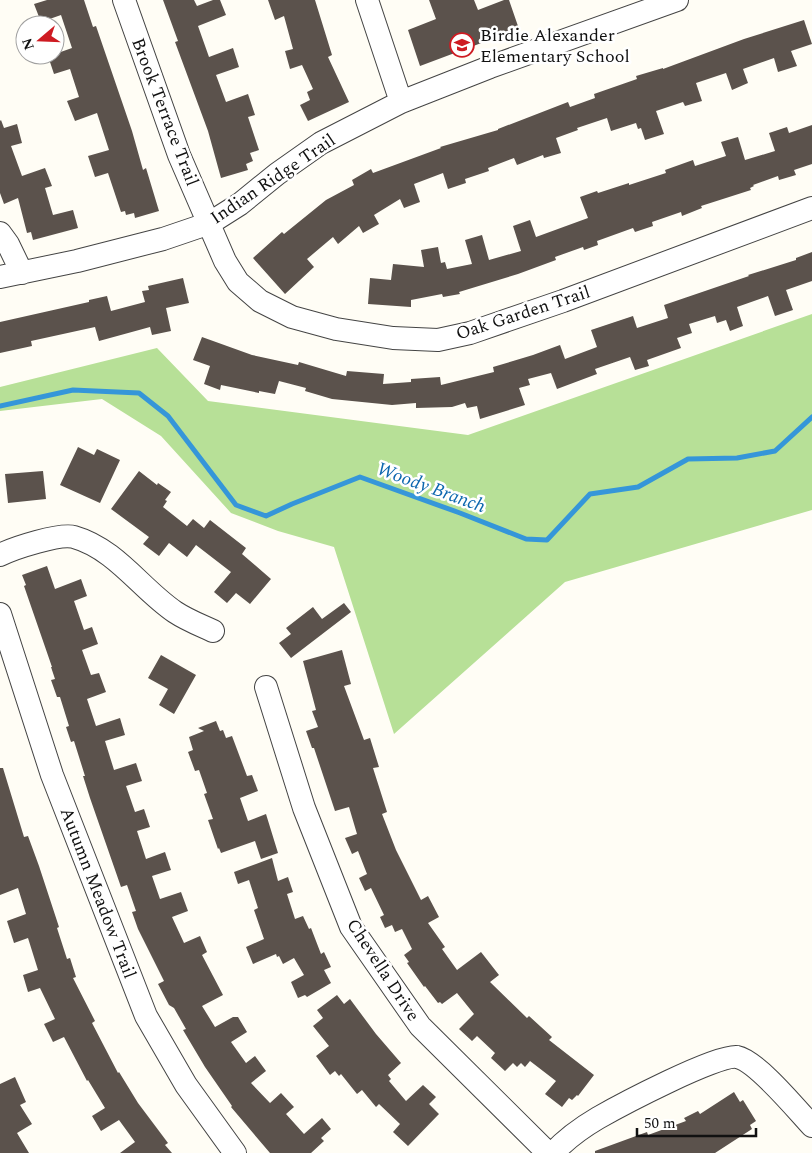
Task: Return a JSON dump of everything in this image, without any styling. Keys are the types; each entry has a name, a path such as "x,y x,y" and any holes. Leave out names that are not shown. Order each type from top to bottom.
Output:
{"street":[{"name":"Brook Terrace Trail","path":"124,0 179,155 210,223"},
{"path":"367,0 401,102"},
{"name":"Indian Ridge Trail","path":"11,275 163,239 210,223 240,204 320,143 401,102 677,0"},
{"name":"Oak Garden Trail","path":"210,223 225,261 238,282 260,301 292,317 336,329 393,338 438,340 470,333 563,301 812,208"},
{"path":"0,233 8,244 11,275"},
{"path":"0,555 9,550 40,541 72,536 98,547 122,565 174,612 191,622 213,631"},
{"name":"Autumn Meadow Trail","path":"0,614 52,775 146,1016 186,1085 235,1153"},
{"name":"Chevella Drive","path":"266,687 304,808 351,927 420,1026 548,1153"},
{"path":"553,1153 564,1141 597,1119 661,1085 707,1065 738,1057 772,1083 812,1126"}],"green space":[{"path":"812,314 812,510 565,582 394,734 334,547 278,531 231,513 161,436 102,399 0,411 0,387 157,348 208,401 468,435"}],"building":[{"path":"47,0 84,0 93,27 96,26 132,131 143,170 146,168 159,211 135,218 134,213 126,215 125,211 121,212 108,173 95,177 88,156 109,150 97,113 75,121 67,101 79,97 70,69 54,74 51,65 65,65 65,50 72,48 65,27 65,15 38,15 34,4"},
{"path":"163,0 194,0 197,6 213,0 220,0 226,15 198,26 209,57 233,48 239,67 216,75 226,102 248,94 255,115 248,117 259,150 250,153 253,161 246,164 248,170 221,178 208,131 175,42 178,41"},
{"path":"268,0 315,0 332,55 328,57 349,102 308,121 300,105 310,100 307,92 313,89 302,65 290,69 285,51 293,49 284,16 275,20"},
{"path":"429,0 474,0 478,10 504,0 509,0 519,29 420,66 408,30 436,19"},
{"path":"804,20 812,44 791,51 797,66 778,72 774,58 743,69 748,83 732,90 726,73 696,83 702,101 685,106 683,102 656,111 664,134 645,140 641,128 638,129 636,123 611,131 607,118 577,128 578,130 556,138 561,153 544,158 543,155 517,165 514,158 488,168 489,171 465,179 466,183 448,189 443,173 414,184 420,202 404,208 400,199 374,215 379,224 363,233 359,226 338,244 333,237 307,259 314,267 285,294 253,258 282,232 284,234 326,200 354,185 352,180 371,169 373,173 440,147 498,130 568,102 570,107 595,98 594,94 637,79 636,76 663,69 744,39"},
{"path":"1,120 4,128 17,124 22,143 11,146 22,176 45,168 52,186 45,188 53,215 73,210 78,228 33,240 31,232 27,233 18,198 4,204 0,193"},
{"path":"812,125 812,164 794,170 796,175 779,180 778,176 753,185 750,188 751,190 701,206 702,208 682,216 681,212 652,222 653,226 635,232 633,228 597,241 598,245 584,250 583,247 555,257 556,260 459,292 460,294 443,297 442,294 411,300 411,307 368,304 370,278 391,280 393,264 424,267 421,250 438,247 441,263 445,262 447,269 472,264 465,240 482,235 489,260 521,251 513,226 530,220 536,237 588,218 580,197 629,183 629,185 666,173 665,170 693,160 695,166 726,156 721,142 738,137 745,160 775,151 769,133 787,127 789,133"},
{"path":"812,252 812,281 786,290 793,310 775,316 768,296 737,307 743,326 730,331 726,320 717,323 715,316 689,324 692,333 677,338 681,348 647,360 649,366 635,370 630,357 595,369 597,374 557,389 551,373 528,379 530,385 519,388 525,405 480,419 477,406 467,408 465,403 452,407 416,408 416,403 392,405 332,399 305,391 306,388 279,381 275,394 259,391 259,393 221,385 220,390 204,384 210,366 193,360 202,337 252,355 298,365 299,362 346,376 347,371 384,374 383,384 411,382 411,379 440,377 441,385 494,372 493,367 560,345 565,359 597,347 591,330 633,316 637,328 668,318 664,305 796,260 796,258"},
{"path":"183,278 189,303 166,308 171,331 152,335 150,327 99,341 95,327 31,341 32,346 0,353 0,322 89,302 89,300 107,296 111,311 145,302 142,291 149,290 148,286"},
{"path":"78,447 94,455 97,449 120,460 100,503 60,485"},
{"path":"43,471 46,499 8,503 5,474"},
{"path":"139,471 157,485 158,483 171,492 165,500 167,501 163,507 187,526 193,519 204,528 210,520 246,548 242,554 271,579 250,604 236,593 227,603 214,592 231,572 196,545 187,557 169,543 159,556 143,544 149,537 111,509"},
{"path":"47,566 55,589 81,579 87,596 74,601 84,630 92,627 98,644 82,650 91,675 99,673 106,692 87,699 96,726 120,718 125,735 105,741 114,770 136,763 142,781 126,786 135,812 144,809 150,827 137,831 146,859 165,852 171,870 152,876 160,899 181,892 188,911 172,917 184,943 200,936 207,952 202,955 223,995 202,1006 215,1027 233,1017 238,1017 247,1032 231,1042 246,1063 255,1056 266,1071 251,1083 270,1103 281,1093 294,1107 286,1114 304,1134 322,1118 331,1129 321,1138 324,1141 311,1153 270,1153 231,1107 183,1030 186,1029 174,1008 169,1005 158,984 164,981 138,929 132,912 136,911 127,885 121,887 90,798 74,741 71,742 66,727 69,726 60,697 57,697 51,680 55,679 52,667 24,586 26,585 22,575"},
{"path":"344,603 351,612 291,658 279,643 291,634 286,628 313,607 322,619"},
{"path":"342,650 351,684 344,686 364,740 370,738 379,767 373,768 387,812 382,814 396,850 421,900 428,896 439,917 428,923 445,947 442,949 457,970 481,952 499,975 490,982 527,1018 529,1016 552,1037 549,1040 594,1075 578,1096 572,1100 569,1098 562,1107 545,1094 556,1081 530,1061 525,1067 521,1063 517,1067 513,1063 505,1071 491,1058 495,1053 477,1036 472,1041 459,1029 474,1014 457,993 442,1004 438,1003 407,963 409,962 404,955 412,949 402,929 395,932 392,925 385,928 380,917 384,915 371,888 365,891 359,878 367,874 358,851 352,854 345,838 357,834 349,807 335,811 314,748 312,748 306,731 318,727 312,711 316,710 303,661"},
{"path":"161,655 196,675 174,714 159,705 168,689 148,678"},
{"path":"216,721 220,731 223,730 226,738 232,736 247,776 252,775 258,791 240,798 248,821 266,814 278,853 261,859 255,841 221,853 218,849 208,820 213,819 204,794 207,793 199,770 195,771 188,752 193,750 189,737 204,731 198,728"},
{"path":"0,768 3,768 24,837 28,836 39,866 59,927 57,928 67,959 70,958 76,977 73,978 95,1021 92,1023 118,1073 168,1143 165,1145 172,1153 120,1153 135,1142 119,1120 101,1131 92,1116 105,1108 87,1081 64,1037 53,1042 44,1024 55,1019 40,988 28,992 23,975 38,970 28,938 14,943 7,921 26,914 18,888 0,895"},
{"path":"272,858 278,881 288,877 293,892 287,894 295,919 303,916 309,929 311,928 321,954 324,952 331,967 324,970 331,983 307,997 305,995 298,998 291,982 304,975 294,958 283,964 276,954 253,964 246,947 264,939 254,910 258,908 249,880 238,884 234,872"},
{"path":"337,995 344,1004 350,999 401,1063 388,1075 391,1079 389,1081 406,1101 423,1085 436,1097 429,1104 439,1114 408,1146 393,1132 400,1124 379,1104 376,1107 362,1090 357,1094 341,1074 339,1076 335,1071 330,1075 316,1056 329,1046 313,1026 323,1018 317,1010"},
{"path":"15,1077 26,1102 20,1105 32,1124 17,1133 29,1153 0,1153 0,1084"},
{"path":"734,1092 740,1102 743,1100 756,1121 750,1125 752,1129 715,1153 595,1153 595,1151 647,1132 648,1135 686,1121 684,1118 698,1111 700,1114"}],"waterway":[{"name":"Woody Branch","path":"0,406 73,390 139,393 168,416 236,505 266,516 360,477 526,539 547,540 590,494 638,487 688,459 737,458 775,451 812,417"}],"place":[{"name":"Birdie Alexander Elementary School","path":"462,45"}]}
